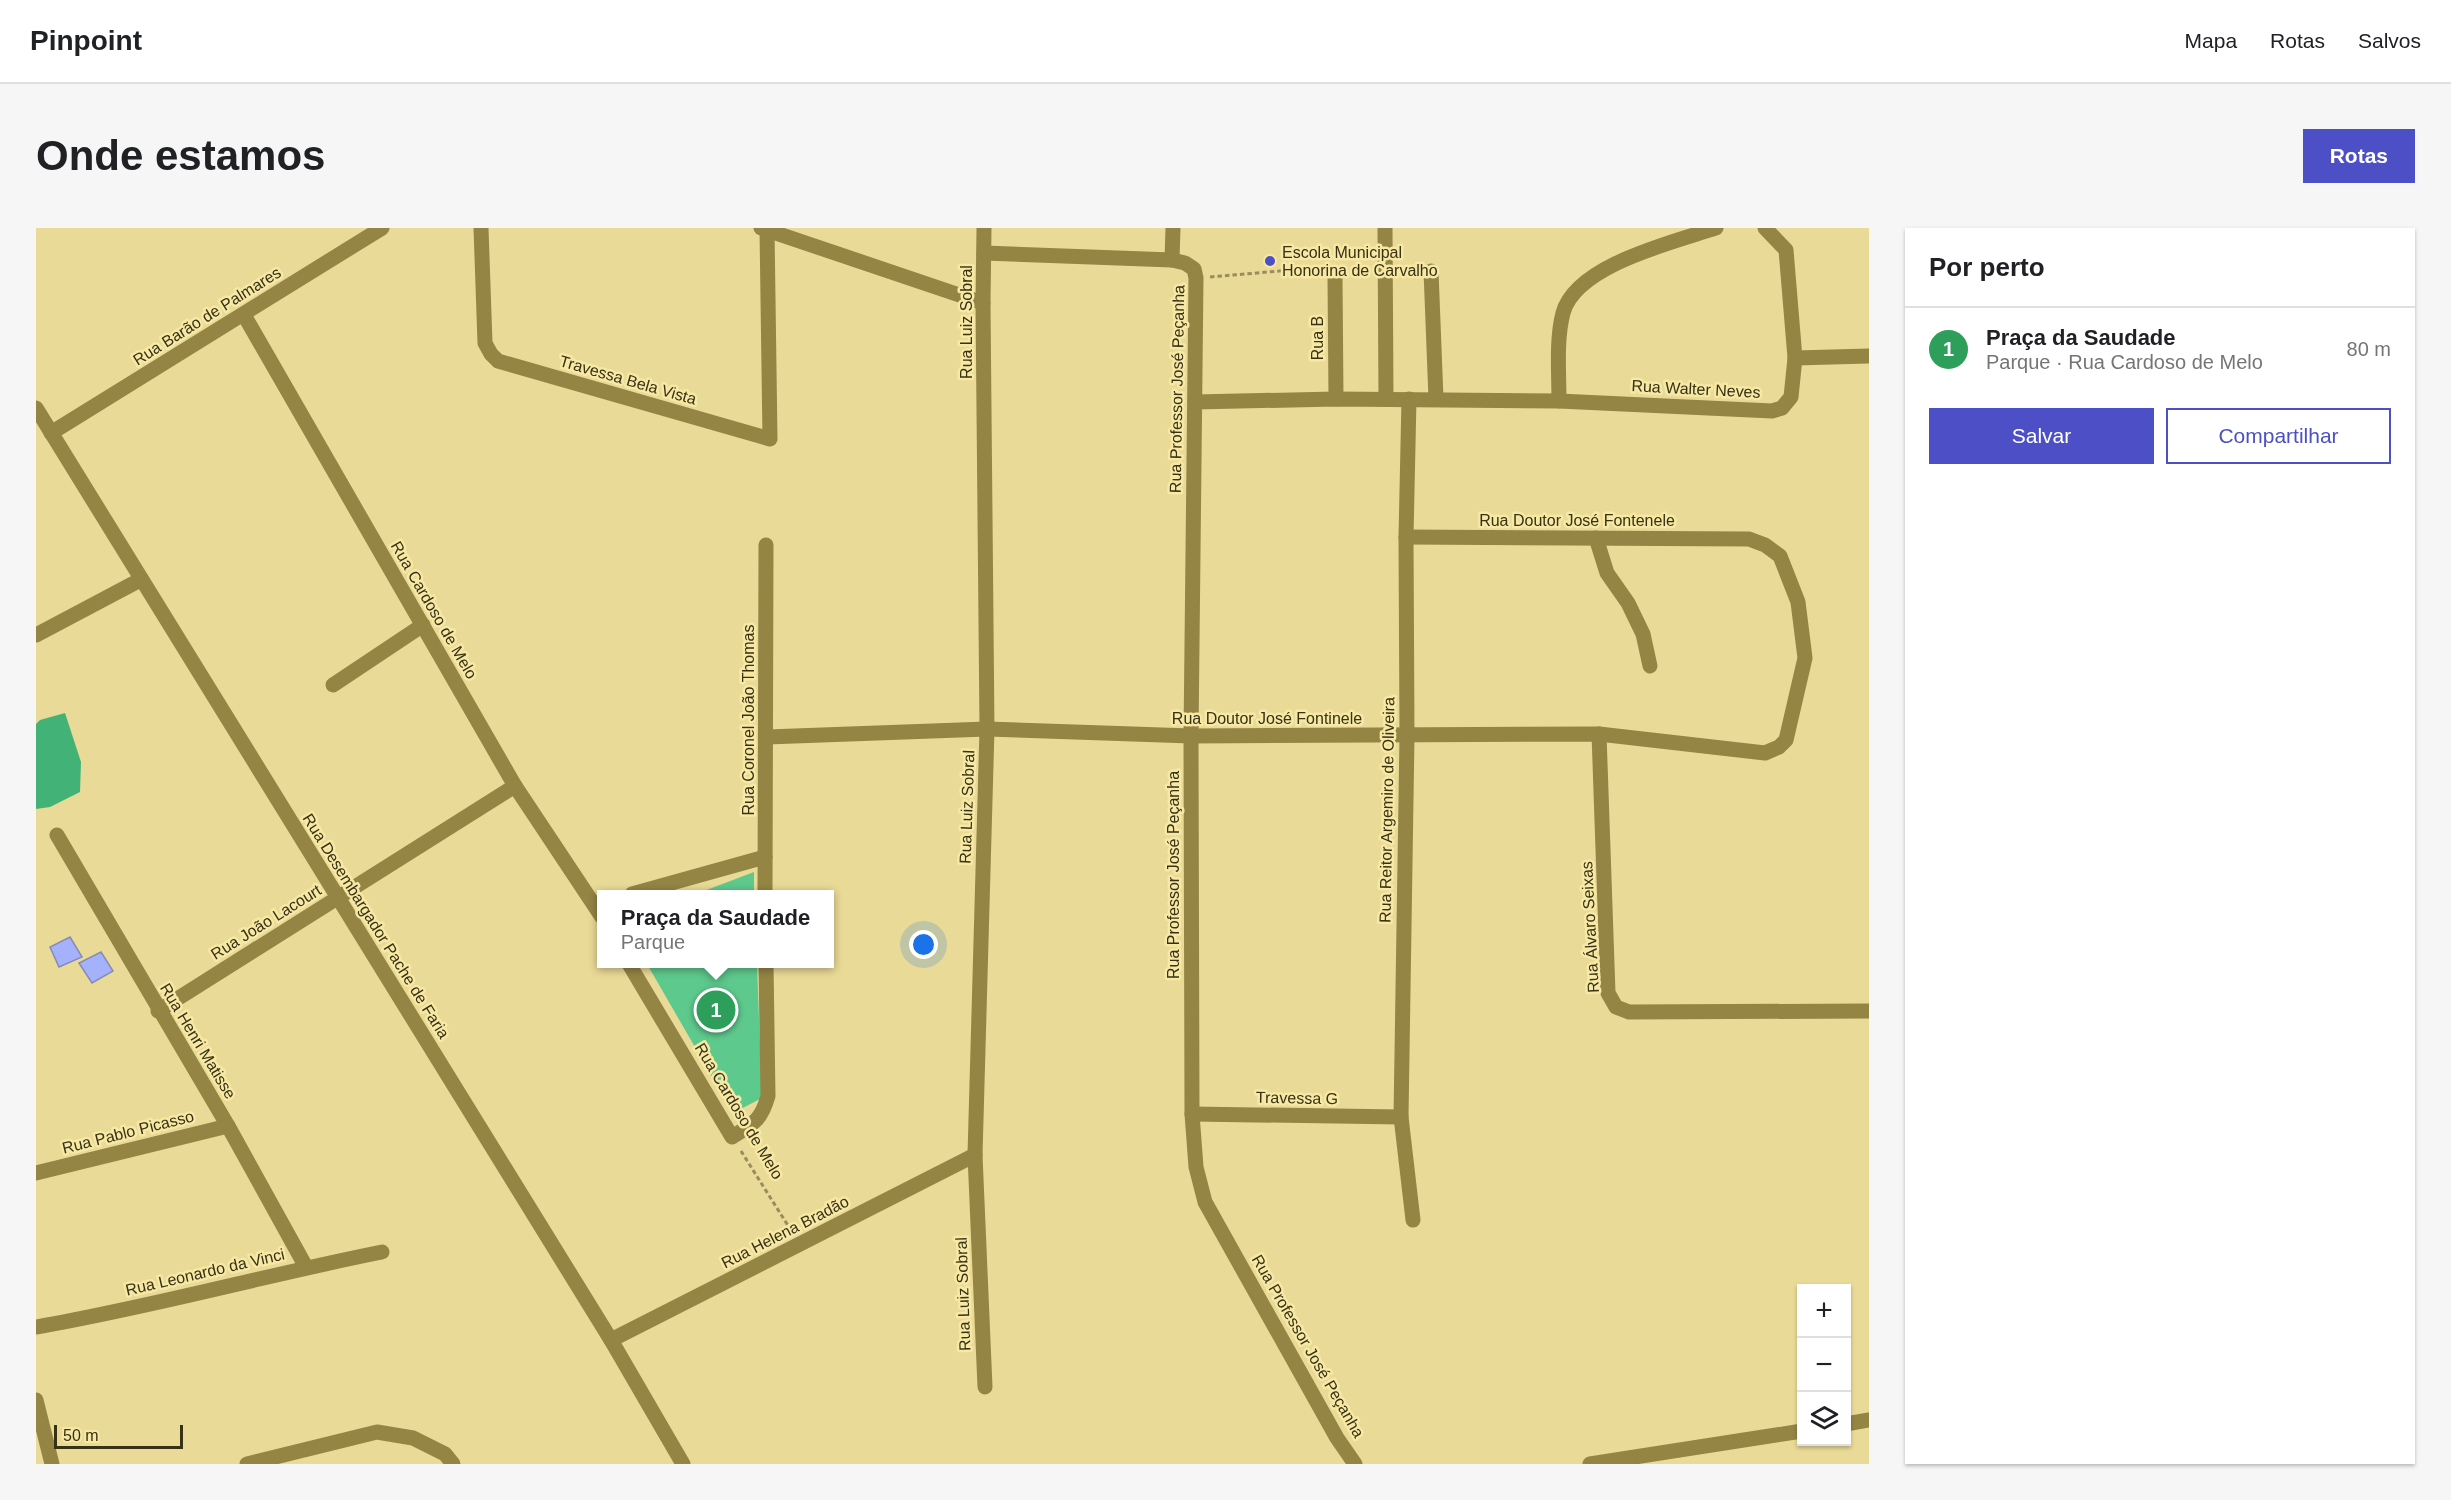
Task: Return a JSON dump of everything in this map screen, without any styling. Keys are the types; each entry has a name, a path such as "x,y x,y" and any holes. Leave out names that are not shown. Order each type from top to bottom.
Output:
{"street":[{"name":"Rua Barão de Palmares","path":"51,433 382,228"},
{"name":"Travessa Bela Vista","path":"481,228 486,343 490,354 498,361 770,439 764,229"},
{"name":"Rua Luiz Sobral","path":"984,228 982,303 987,729 975,1155 985,1387"},
{"path":"984,253 1172,260 1173,228"},
{"path":"1385,228 1386,399"},
{"path":"1559,400 1563,311 1581,284 1622,260 1716,228"},
{"name":"Rua Walter Neves","path":"1195,402 1335,399 1559,400 1772,411 1782,408 1791,397 1795,358 1786,250 1764,228"},
{"path":"764,229 982,303"},
{"name":"Rua Professor José Peçanha","path":"1172,260 1185,263 1194,269 1196,278 1191,736 1192,1114 1196,1167 1205,1202 1337,1438 1356,1464"},
{"path":"1431,271 1436,399"},
{"name":"Rua B","path":"1335,277 1335,399"},
{"name":"Rua Cardoso de Melo","path":"244,315 515,786 597,904"},
{"path":"1795,358 1869,356"},
{"name":"Rua Reitor Argemiro de Oliveira","path":"1409,399 1401,1117 1413,1220"},
{"name":"Rua Desembargador Pache de Faria","path":"36,408 140,580 611,1340 683,1464"},
{"name":"Rua Doutor José Fontenele","path":"1406,537 1749,539 1765,545 1780,556 1798,602 1806,658 1786,740 1779,747 1766,753"},
{"path":"1596,538 1607,573 1628,603 1643,634 1650,666"},
{"name":"Rua Coronel João Thomas","path":"765,890 766,545"},
{"path":"36,635 140,580"},
{"path":"333,685 423,625"},
{"name":"Rua Doutor José Fontinele","path":"767,738 987,729 1191,736 1599,734 1766,753"},
{"name":"Rua Álvaro Seixas","path":"1599,734 1608,993 1616,1006 1629,1012 1869,1011"},
{"name":"Rua João Lacourt","path":"158,1011 515,786"},
{"name":"Rua Henri Matisse","path":"57,836 158,1011 228,1126 306,1267"},
{"path":"646,890 765,857"},
{"name":"Rua Cardoso de Melo","path":"632,968 732,1137"},
{"path":"732,1137 758,1120 764,1111 768,1095 766,968"},
{"name":"Travessa G","path":"1192,1114 1401,1117"},
{"name":"Rua Pablo Picasso","path":"36,1173 228,1126"},
{"name":"Rua Helena Bradão","path":"611,1340 975,1155"},
{"name":"Rua Leonardo da Vinci","path":"36,1327 93,1317 306,1267 381,1252"},
{"path":"36,1400 52,1464"},
{"path":"1851,1423 1869,1420"},
{"path":"247,1464 377,1432 413,1438 445,1454 453,1464"},
{"path":"1590,1464 1797,1432"}],"path":[{"path":"1196,278 1303,269 1316,270 1335,277"},
{"name":"Rua Cardoso de Melo","path":"732,1137 800,1245"}],"green space":[{"path":"65,713 81,762 80,792 50,807 36,809 36,724 40,720"},
{"path":"754,872 754,890 707,890"},
{"path":"649,968 757,968 762,1098 733,1113"}],"water":[{"path":"70,937 82,957 59,967 50,947"},
{"path":"101,952 113,971 92,983 79,963"}],"place":[{"name":"Escola Municipal Honorina de Carvalho","path":"1270,261"},
{"name":"Praça da Saudade","path":"716,1010"}]}
